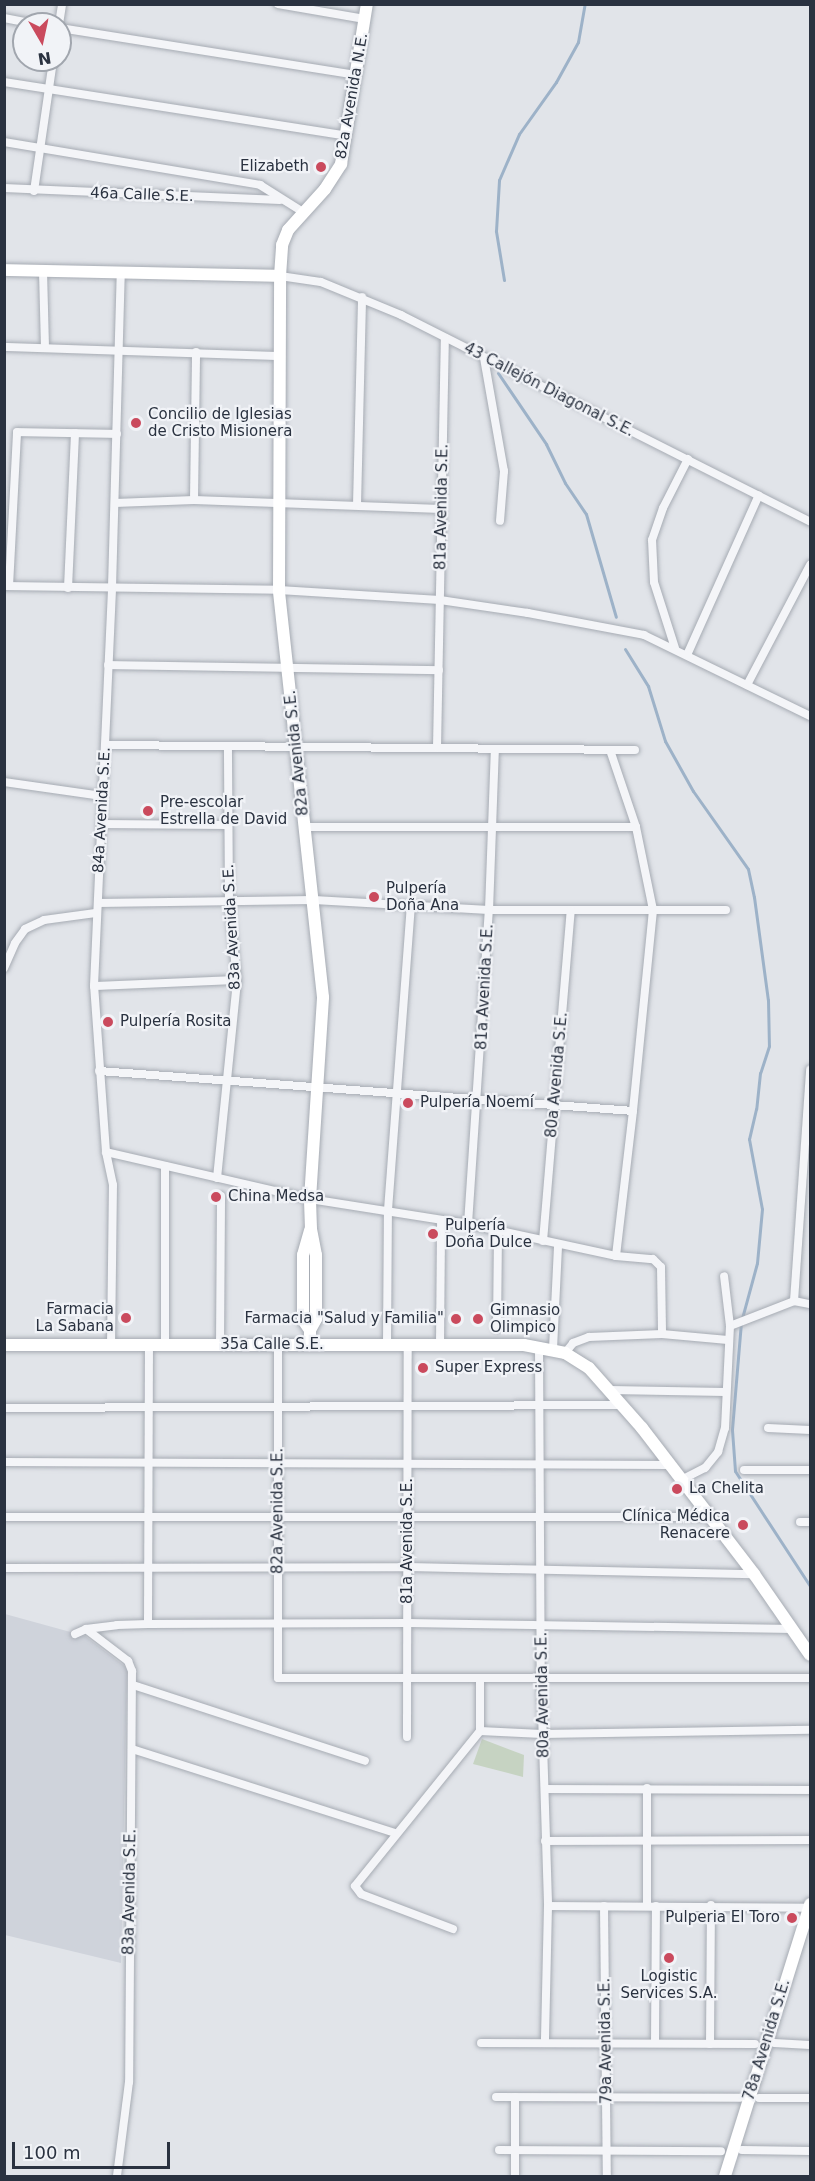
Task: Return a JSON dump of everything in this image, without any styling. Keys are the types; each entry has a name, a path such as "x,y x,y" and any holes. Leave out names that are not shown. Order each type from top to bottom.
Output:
{"street":[{"path":"278,4 365,19"},
{"name":"82a Avenida N.E.","path":"280,276 282,245 288,230 326,189 340,164 347,136 367,4"},
{"path":"72,28 357,75"},
{"path":"34,191 51,72"},
{"path":"4,82 347,136"},
{"path":"4,142 260,185 273,191 280,200 303,212"},
{"name":"46a Calle S.E.","path":"4,188 280,200"},
{"path":"4,270 280,276"},
{"path":"44,271 45,348"},
{"name":"84a Avenida S.E.","path":"111,1346 113,1185 106,1152 94,986 112,587 121,272"},
{"name":"43 Callejón Diagonal S.E.","path":"280,276 321,282 362,297 810,522"},
{"name":"82a Avenida S.E.","path":"280,276 277,502 279,590 323,997 310,1198 311,1229 303,1254 303,1320 310,1329 310,1345"},
{"path":"357,505 362,297"},
{"name":"81a Avenida S.E.","path":"437,748 445,338"},
{"path":"4,347 280,356"},
{"path":"194,500 196,352"},
{"path":"484,358 504,471 500,521"},
{"path":"117,434 17,432 7,586 279,590 440,600 617,628 644,635 675,648 810,716"},
{"path":"68,588 75,433"},
{"path":"675,648 654,582 651,563 652,540 663,508 688,459"},
{"path":"687,655 759,495"},
{"path":"114,503 194,500 441,508"},
{"path":"747,685 810,565"},
{"path":"108,665 287,670 439,670"},
{"path":"105,745 635,750"},
{"name":"83a Avenida S.E.","path":"217,1178 237,980 230,900 228,746"},
{"name":"81a Avenida S.E.","path":"468,1224 489,910 495,748"},
{"path":"610,750 636,827 653,910 616,1256"},
{"path":"4,782 102,796"},
{"path":"101,824 228,825"},
{"path":"306,828 636,827"},
{"path":"98,903 314,900 489,910 726,910"},
{"path":"387,1345 388,1210 411,905"},
{"name":"80a Avenida S.E.","path":"543,1241 572,910"},
{"path":"4,968 15,943 25,929 44,920 96,914"},
{"path":"94,986 237,980"},
{"path":"794,1301 806,1212 810,1070"},
{"path":"99,1071 633,1111"},
{"path":"106,1152 310,1198 468,1224 616,1256 653,1259 661,1267 662,1334"},
{"path":"165,1166 165,1346"},
{"path":"220,1345 221,1196"},
{"path":"440,1345 441,1220"},
{"path":"497,1328 498,1231"},
{"path":"558,1245 559,1351"},
{"path":"683,1479 705,1468 718,1452 725,1428 730,1326 724,1276"},
{"path":"730,1326 794,1301 810,1304"},
{"path":"559,1351 589,1337 662,1334 728,1340"},
{"name":"82a Avenida S.E.","path":"278,1345 278,1678 408,1678"},
{"name":"81a Avenida S.E.","path":"407,1737 408,1345"},
{"name":"35a Calle S.E.","path":"4,1346 440,1345 539,1347 559,1351"},
{"path":"148,1624 149,1346"},
{"name":"80a Avenida S.E.","path":"539,1347 541,1680 548,1906 545,2043"},
{"path":"559,1351 590,1368 610,1390 669,1465 683,1479 754,1574 810,1655"},
{"path":"610,1390 725,1392"},
{"path":"4,1408 622,1405"},
{"path":"768,1428 810,1430"},
{"path":"4,1462 669,1465"},
{"path":"744,1470 810,1470"},
{"path":"4,1516 710,1517"},
{"path":"800,1522 810,1522"},
{"path":"4,1568 408,1567 754,1574"},
{"path":"75,1634 86,1629 148,1624 408,1623 541,1627 793,1629"},
{"name":"83a Avenida S.E.","path":"86,1629 128,1661 132,1671 133,1686 129,2082 117,2176"},
{"path":"408,1678 541,1680 810,1678"},
{"path":"453,1929 361,1894 356,1890 357,1880 480,1731 480,1678"},
{"path":"133,1686 365,1761"},
{"path":"480,1731 543,1734 810,1730"},
{"path":"132,1749 396,1833"},
{"path":"646,1788 655,2043"},
{"path":"545,1789 810,1790"},
{"path":"545,1841 810,1840"},
{"path":"710,2044 711,1905"},
{"path":"548,1906 810,1906"},
{"name":"79a Avenida S.E.","path":"604,1906 607,2176"},
{"name":"78a Avenida S.E.","path":"725,2176 810,1906"},
{"path":"482,2043 755,2043"},
{"path":"774,2043 810,2045"},
{"path":"496,2097 740,2098"},
{"path":"515,2097 515,2176"},
{"path":"759,2098 810,2098"},
{"path":"499,2150 721,2151"},
{"path":"742,2150 810,2151"}],"shaded area":[{"path":"5,1614 85,1636 127,1668 121,1963 5,1935"}],"green space":[{"path":"482,1739 524,1755 523,1777 473,1764"}],"waterway":[{"path":"504,280 496,231 499,180 519,134 556,82 578,42 585,4"},
{"path":"498,373 546,444 565,483 586,514 616,617"},
{"path":"625,649 648,686 665,741 693,791 748,869 754,897 768,1000 769,1046 760,1073 756,1109 749,1139 762,1209 757,1263 741,1322 732,1430 735,1471 810,1586"}],"place":[{"name":"Elizabeth","path":"321,167"},
{"name":"Concilio de Iglesias de Cristo Misionera","path":"136,423"},
{"name":"Pre-escolar Estrella de David","path":"148,811"},
{"name":"Pulpería Doña Ana","path":"374,897"},
{"name":"Pulpería Rosita","path":"108,1022"},
{"name":"Pulpería Noemí","path":"408,1103"},
{"name":"China Medsa","path":"216,1197"},
{"name":"Pulpería Doña Dulce","path":"433,1234"},
{"name":"Farmacia La Sabana","path":"126,1318"},
{"name":"Farmacia \"Salud y Familia\"","path":"456,1319"},
{"name":"Gimnasio Olimpico","path":"478,1319"},
{"name":"Super Express","path":"423,1368"},
{"name":"La Chelita","path":"677,1489"},
{"name":"Clínica Médica Renacere","path":"743,1525"},
{"name":"Pulperia El Toro","path":"792,1918"},
{"name":"Logistic Services S.A.","path":"669,1958"}]}
